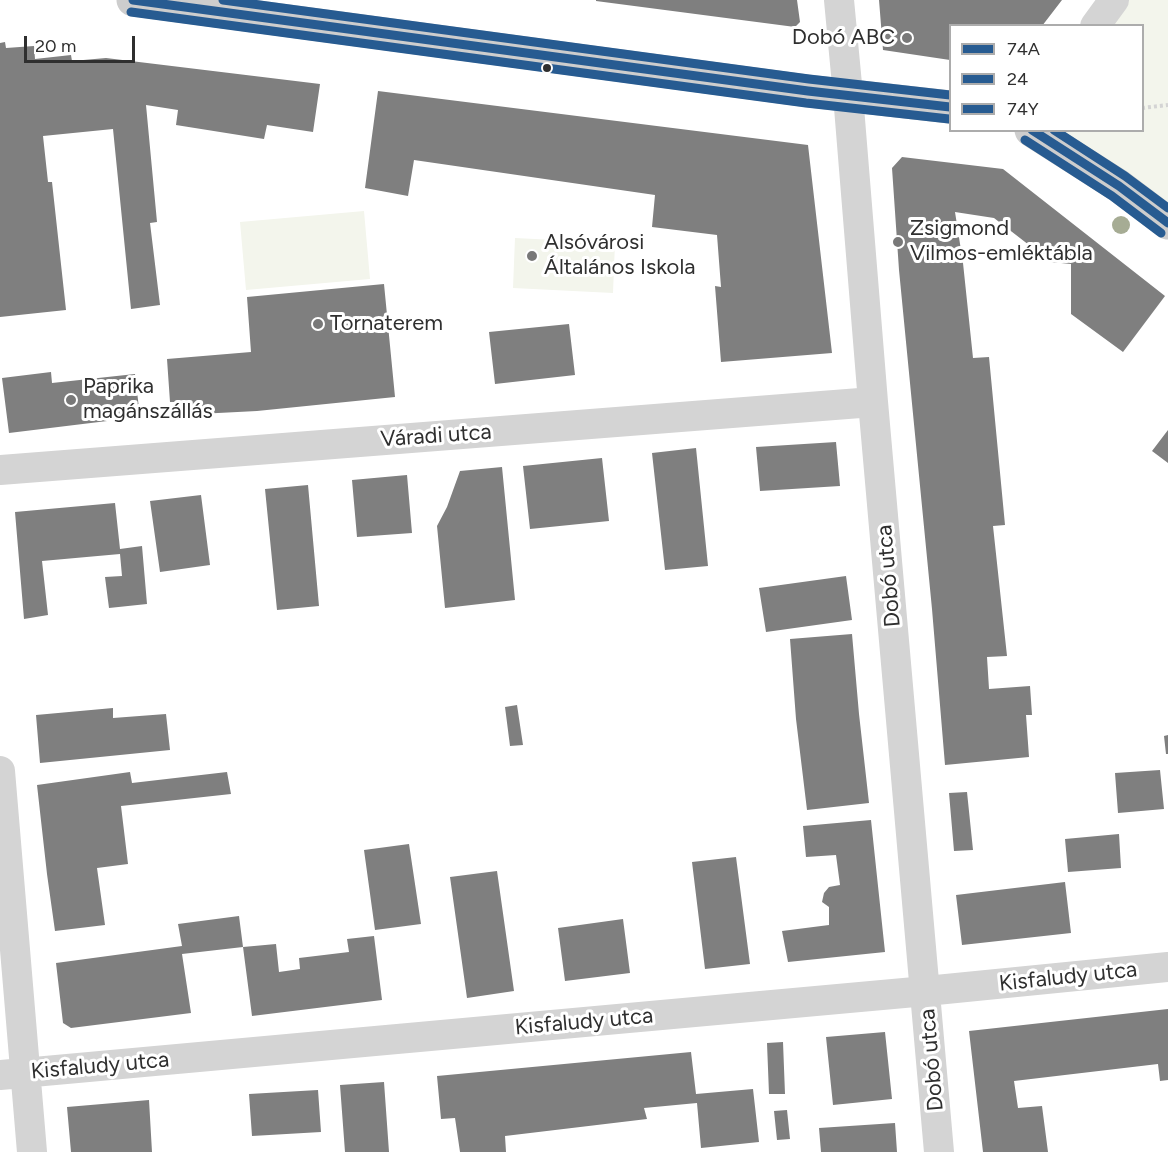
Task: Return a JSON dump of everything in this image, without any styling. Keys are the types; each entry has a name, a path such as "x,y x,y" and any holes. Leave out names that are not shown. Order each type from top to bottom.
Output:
{"street":[{"path":"133,0 949,107"},
{"name":"Dobó utca","path":"839,0 939,1152"},
{"path":"1096,24 1114,0"},
{"path":"1035,132 1119,186 1168,223"},
{"name":"Váradi utca","path":"0,470 873,402"},
{"path":"0,771 12,1074 32,1152"},
{"name":"Kisfaludy utca","path":"12,1074 1168,967"}],"path":[{"path":"1144,108 1168,105"}],"shaded area":[{"path":"1114,0 1168,0 1168,223 1032,132 1144,132 1144,24 1096,24"},
{"path":"364,211 370,279 246,290 240,222"},
{"path":"515,238 615,243 613,293 513,288"}],"building":[{"path":"596,0 797,0 800,22 795,27"},
{"path":"879,0 1062,0 1044,24 949,24 949,60 883,50"},
{"path":"5,42 6,48 34,46 35,59 71,55 72,61 106,58 320,84 313,132 267,125 264,139 176,125 178,110 146,105 157,222 150,223 160,305 131,309 113,129 43,136 48,182 52,182 66,310 0,317 0,43"},
{"path":"378,91 808,145 832,353 721,362 715,286 721,287 717,235 652,227 655,195 414,160 408,196 365,188"},
{"path":"902,157 1003,169 1165,296 1123,352 1071,314 1071,264 1051,262 994,218 955,212 973,358 989,357 1005,525 993,526 1007,656 987,657 989,689 1030,686 1032,715 1026,715 1029,757 945,765 899,270 892,168"},
{"name":"Tornaterem","path":"384,284 395,397 257,411 179,415 179,402 170,402 167,359 251,352 247,297"},
{"path":"569,324 575,375 495,384 489,332"},
{"name":"Paprika magánszállás","path":"51,372 52,383 135,374 140,417 9,433 2,378"},
{"path":"1168,430 1168,463 1152,451"},
{"path":"836,442 840,486 760,491 756,447"},
{"path":"696,448 708,566 665,570 652,453"},
{"path":"602,458 609,521 530,529 523,466"},
{"path":"502,467 515,600 445,608 437,526 447,507 460,471"},
{"path":"407,475 412,533 357,537 352,480"},
{"path":"308,485 319,606 277,610 265,489"},
{"path":"201,495 210,565 160,572 150,501"},
{"path":"115,503 120,549 142,546 147,604 109,608 105,577 122,576 120,554 42,561 48,615 24,619 15,512"},
{"path":"846,576 852,620 766,632 759,588"},
{"path":"852,634 869,803 807,810 796,719 790,639"},
{"path":"517,705 523,745 510,746 505,707"},
{"path":"113,708 113,718 166,714 170,750 40,763 36,715"},
{"path":"1168,735 1168,754 1166,754 1164,736"},
{"path":"1160,770 1164,809 1118,813 1115,773"},
{"path":"130,772 132,783 227,772 231,794 121,806 128,864 97,868 105,925 55,931 37,785"},
{"path":"967,792 973,850 954,851 949,793"},
{"path":"871,820 885,952 788,962 782,931 829,925 829,907 822,902 824,893 829,887 840,885 836,855 806,857 803,826"},
{"path":"1119,834 1121,868 1068,872 1065,839"},
{"path":"409,844 421,924 375,930 364,850"},
{"path":"736,857 750,964 705,969 692,862"},
{"path":"497,871 514,991 467,998 450,877"},
{"path":"1065,882 1071,933 962,945 956,895"},
{"path":"239,916 243,947 182,954 191,1013 71,1028 63,1023 56,963 182,946 178,924"},
{"path":"623,919 630,973 565,981 558,928"},
{"path":"374,936 382,1000 252,1016 243,947 276,944 279,972 300,969 299,958 349,952 347,939"},
{"path":"1168,1009 1168,1080 1160,1081 1158,1064 1014,1081 1018,1108 1042,1106 1048,1152 983,1152 969,1031"},
{"path":"885,1032 892,1099 833,1105 826,1037"},
{"path":"783,1042 785,1094 769,1094 767,1043"},
{"path":"691,1052 696,1094 753,1089 759,1142 701,1148 697,1103 644,1108 647,1119 505,1136 506,1152 460,1152 455,1118 441,1119 437,1076"},
{"path":"384,1082 389,1152 345,1152 340,1085"},
{"path":"318,1090 321,1132 252,1136 249,1094"},
{"path":"149,1100 152,1152 71,1152 67,1107"},
{"path":"787,1110 790,1139 777,1140 774,1111"},
{"path":"895,1123 897,1152 821,1152 819,1128"}],"transit line":[{"name":"74A","path":"133,0 808,91 949,107"},
{"name":"74Y","path":"223,0 809,79 949,95"},
{"name":"24","path":"131,12 806,103 949,119"},
{"name":"74A","path":"1035,132 1119,186 1168,223"},
{"name":"74Y","path":"1057,132 1125,176 1168,208"},
{"name":"24","path":"1025,140 1112,196 1161,233"}],"place":[{"name":"Dobó ABC","path":"907,38"},
{"name":"Zsigmond Vilmos-emléktábla","path":"898,242"},
{"name":"Alsóvárosi Általános Iskola","path":"532,256"},
{"name":"Tornaterem","path":"318,324"},
{"name":"Paprika magánszállás","path":"71,400"}]}
